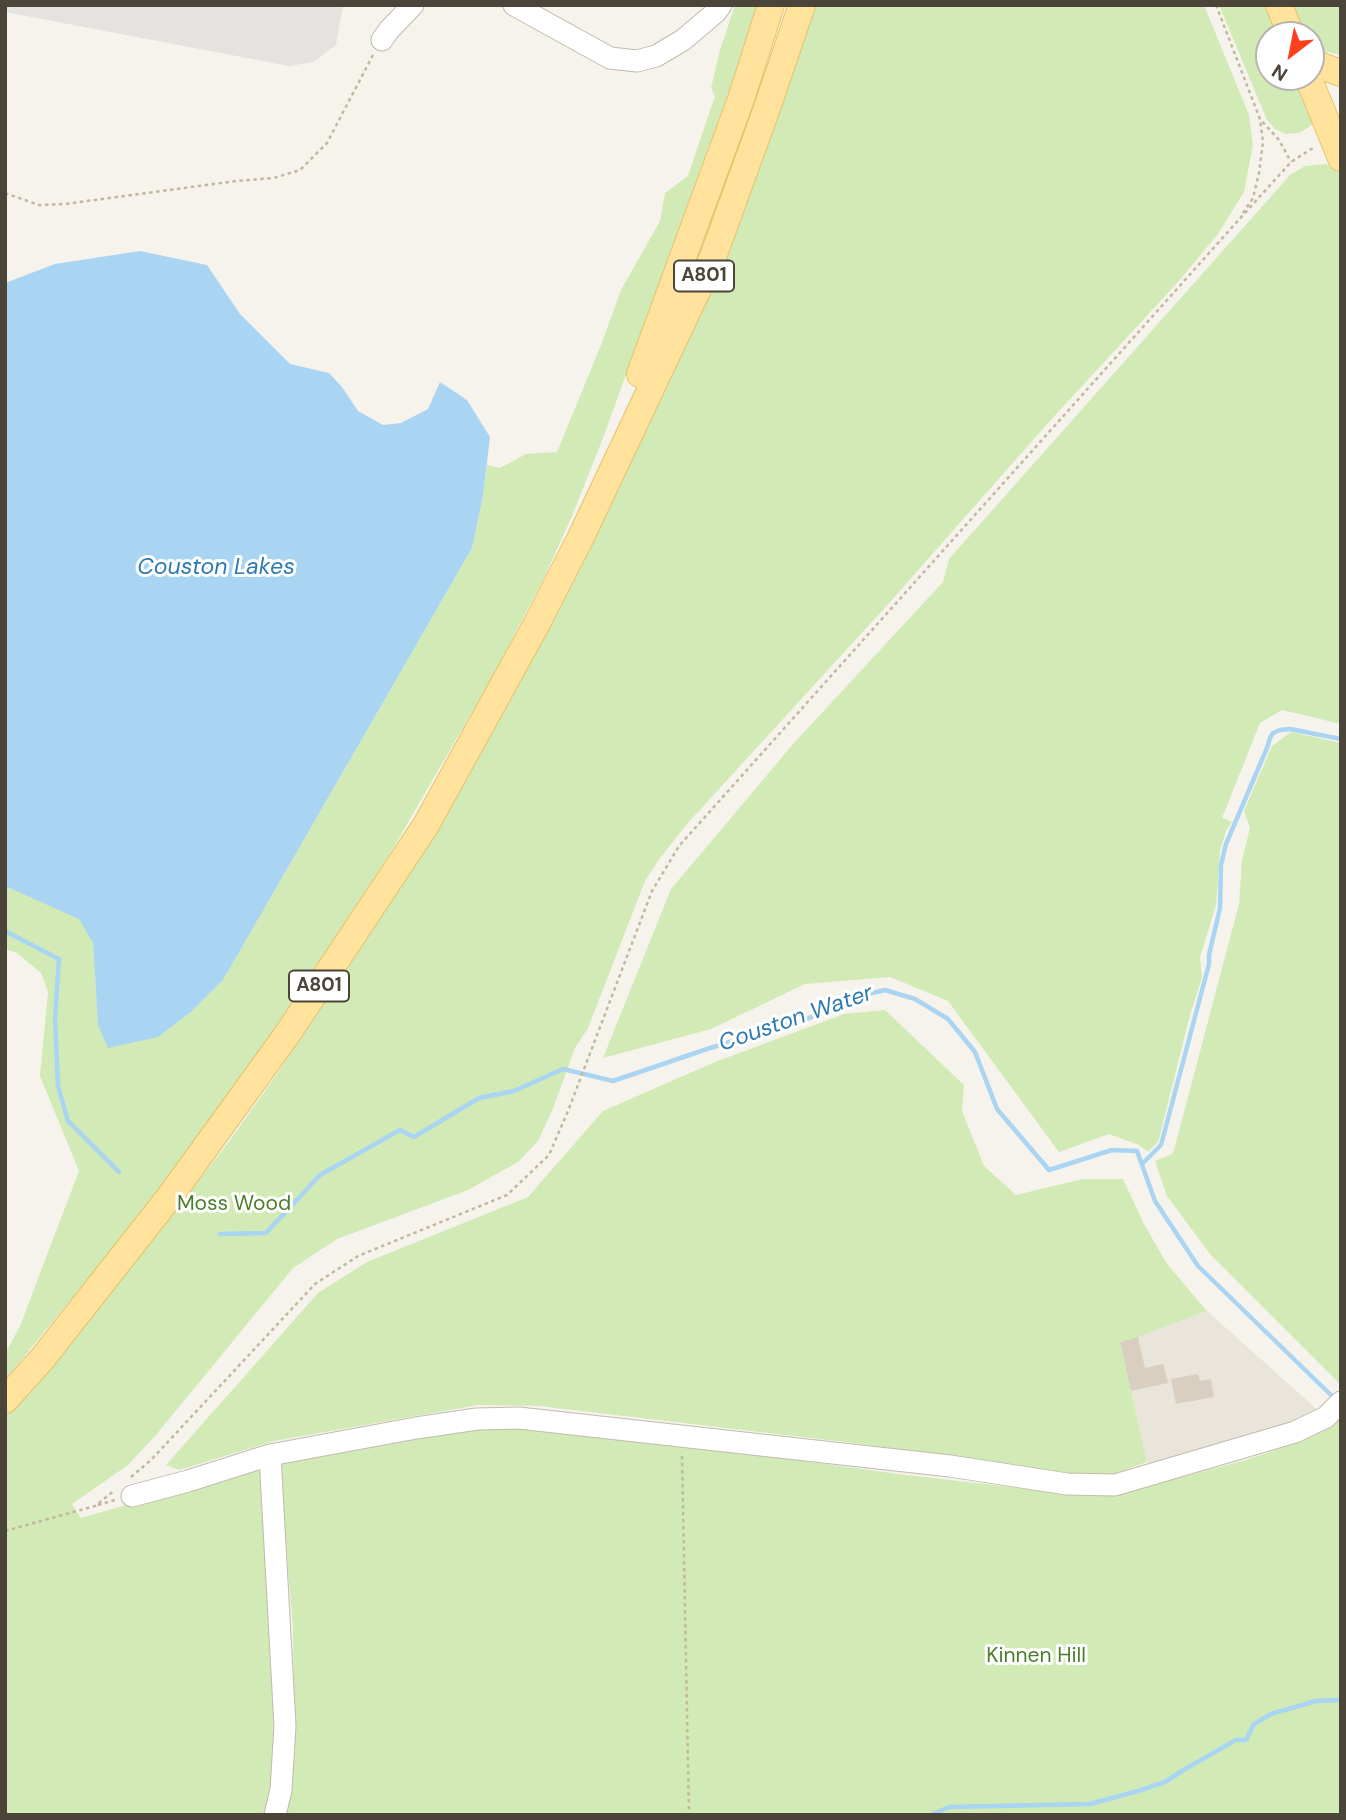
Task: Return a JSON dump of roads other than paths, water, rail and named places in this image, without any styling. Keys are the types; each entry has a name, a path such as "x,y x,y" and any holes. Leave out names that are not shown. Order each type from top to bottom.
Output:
{"main road":[{"name":"A801","path":"581,537 741,99 771,5"},
{"name":"A801","path":"5,1400 42,1359 171,1195 293,1025 426,825 535,627 581,537 713,257 802,5"},
{"path":"1314,91 1341,158"}],"street":[{"path":"382,40 413,5"},
{"path":"514,5 610,58 636,61 656,56 683,40 721,5"},
{"path":"132,1496 270,1455 416,1428 477,1419 519,1418 950,1466 1067,1484 1115,1485 1295,1432 1333,1410"},
{"path":"270,1455 285,1726 281,1790 275,1815"}],"water":[{"name":"Couston Lakes","path":"140,251 207,265 240,314 290,364 329,373 358,411 383,425 401,423 428,409 440,382 467,400 490,437 483,496 472,548 223,980 191,1012 158,1037 108,1048 98,1025 93,943 79,919 5,886 5,283 55,264"}],"waterway":[{"path":"1142,1164 1161,1145 1209,964 1220,908 1221,865 1226,844 1270,738 1273,733 1290,729 1341,739"},
{"name":"Couston Water","path":"5,931 59,959 55,1018 58,1086 68,1121 119,1172"},
{"name":"Couston Water","path":"220,1234 266,1233 320,1175 400,1130 414,1137 479,1098 514,1091 563,1069 613,1081 812,1017 847,999 885,990 915,999 948,1019 975,1052 997,1109 1049,1170 1112,1150 1137,1151 1155,1201 1198,1266 1334,1398"},
{"path":"931,1815 949,1807 1090,1804 1138,1791 1165,1782 1236,1740 1246,1740 1254,1724 1271,1714 1316,1701 1341,1700"}],"park label":[{"name":"Moss Wood","path":"234,1204"},
{"name":"Kinnen Hill","path":"1036,1656"}]}
